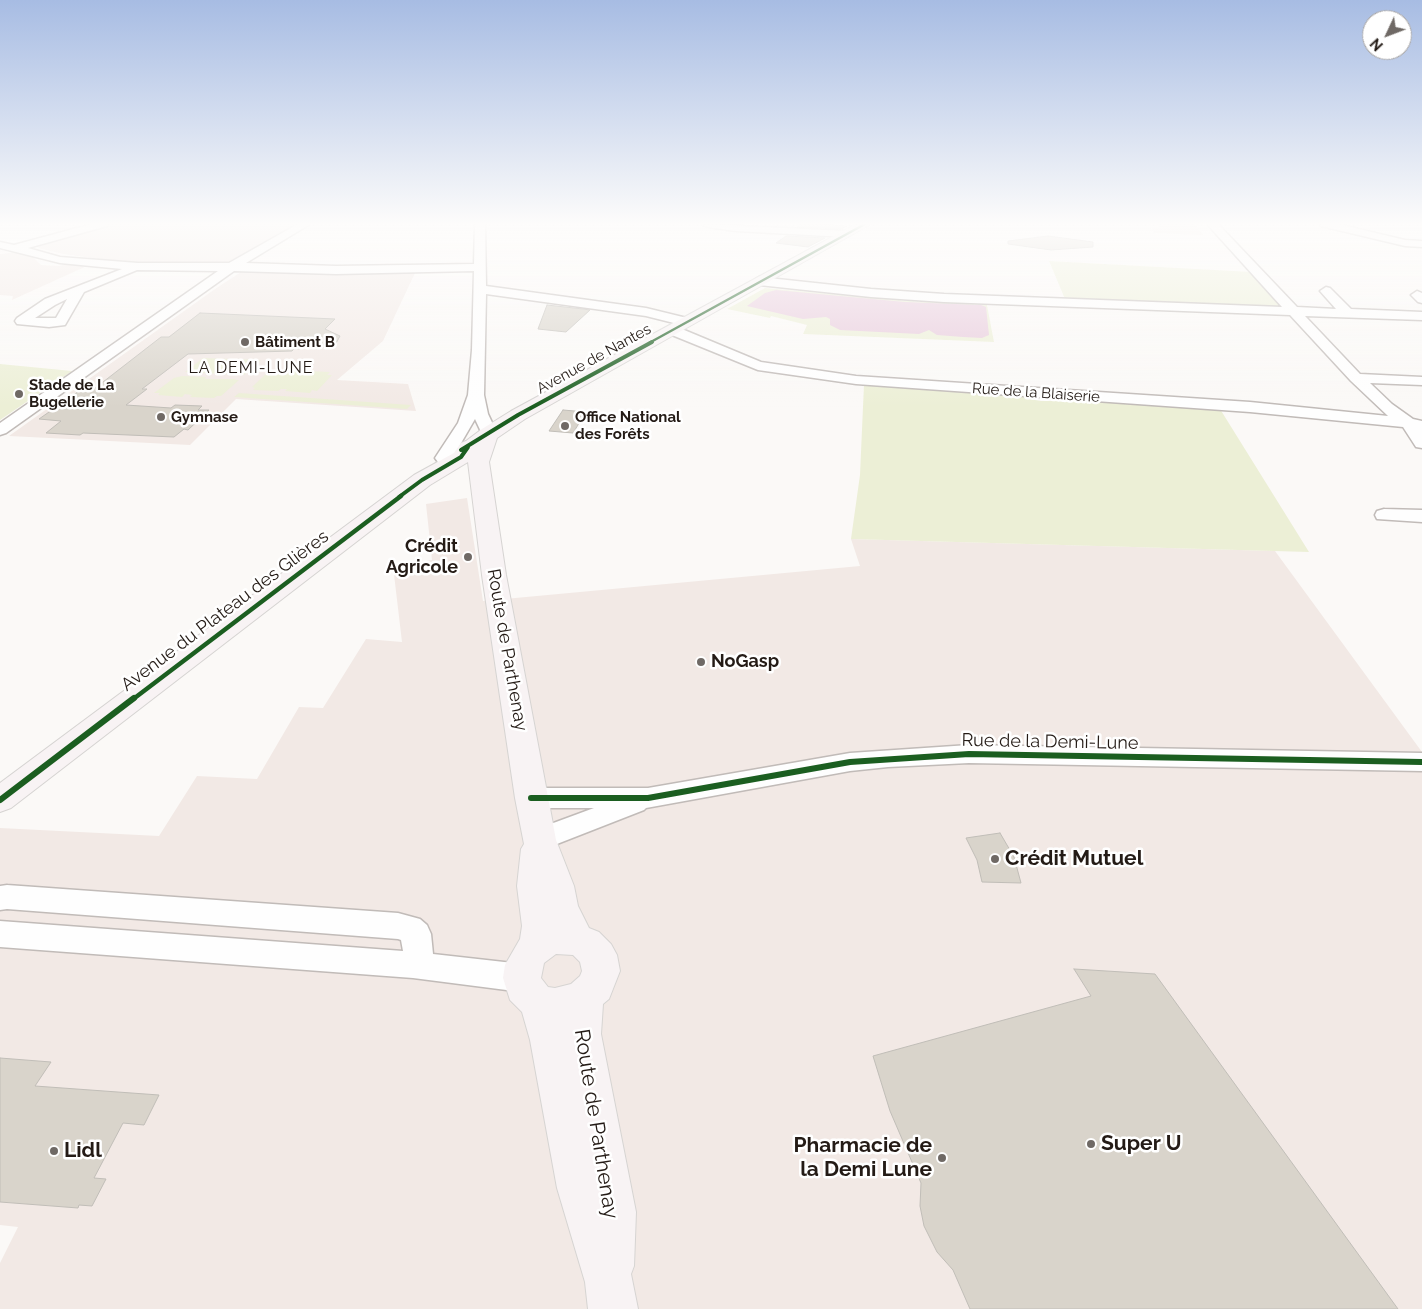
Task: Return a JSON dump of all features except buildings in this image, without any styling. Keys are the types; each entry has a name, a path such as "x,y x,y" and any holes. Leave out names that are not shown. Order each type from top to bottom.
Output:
{"main road":[{"name":"Avenue de Nantes","path":"489,434 516,416 752,285"},
{"path":"473,453 489,434"},
{"name":"Avenue du Plateau des Glières","path":"422,480 444,458 473,453"},
{"name":"Avenue du Plateau des Glières","path":"0,800 422,480 461,457 473,453"},
{"name":"Route de Parthenay","path":"473,453 539,840 556,886 560,906 576,939"},
{"name":"Route de Parthenay","path":"539,840 535,886 540,926 532,976 550,1040 580,1188 611,1296"},
{"path":"558,938 576,939 586,943 595,950 601,965 598,982 585,996 574,1003 561,1006 532,976 558,938"},
{"name":"Route de Parthenay","path":"585,996 581,1017 581,1034 613,1212 611,1296"}],"street":[{"path":"79,290 92,285"},
{"path":"0,430 206,285"},
{"path":"480,285 476,395 480,414 488,427 489,434"},
{"path":"797,285 944,298 1422,316"},
{"path":"1269,285 1356,378 1386,407 1415,425 1422,443"},
{"name":"Rue de la Blaiserie","path":"480,289 646,312 679,326 758,366 856,380 1250,407 1415,425"},
{"path":"1326,291 1346,312"},
{"path":"1356,378 1422,381"},
{"path":"444,458 466,423 476,395"},
{"path":"466,423 473,453"},
{"path":"1384,515 1422,516"},
{"name":"Rue de la Demi-Lune","path":"531,798 648,798 841,764 906,757 998,754 1422,762"},
{"name":"Rue de la Demi-Lune","path":"539,840 648,798"},
{"path":"0,898 403,927 409,928 416,934 418,952 413,966"},
{"path":"0,934 532,976"}],"shaded area":[{"path":"0,285 45,285 12,300 13,296 0,295"},
{"path":"221,285 409,285 383,341 337,380 408,384 416,411 236,399 190,445 9,436"},
{"path":"776,290 905,302 981,305 986,307 989,335 982,338 937,335 929,330 919,334 840,330 830,325 830,319 826,317 803,319 747,306 765,293"},
{"path":"467,498 483,601 860,566 851,539 1275,551 1422,752 1422,1309 0,1309 0,1263 18,1227 0,1225 0,828 159,836 197,776 257,779 299,707 323,708 366,639 402,642 393,566 432,560 426,504"}],"green space":[{"path":"1059,285 1264,285 1281,305 1271,308 1065,299"},
{"path":"765,288 909,301 987,305 994,342 803,334 807,325 771,316 770,318 727,309"},
{"path":"203,358 261,360 244,375 185,372"},
{"name":"Stade de La Bugellerie","path":"0,364 72,371 0,420"},
{"path":"276,370 300,371 297,374 303,374 306,371 330,372 327,375 332,375 317,391 312,390 310,393 285,391 287,389 278,391 253,390 255,388 252,387 268,372 272,373"},
{"path":"182,376 239,380 221,396 214,398 190,397 192,395 185,394 182,397 158,395 160,393 154,393 174,378"},
{"path":"864,384 1026,395 1029,399 1041,401 1054,401 1056,397 1220,409 1309,552 851,539 860,475"},
{"path":"239,393 411,405 407,409 234,397"}],"cycle path":[{"path":"461,450 518,415 754,285"},
{"path":"0,800 422,480 461,457 468,447"},
{"path":"531,798 648,798 850,762 969,754 1422,762"}],"place":[{"name":"Bâtiment B","path":"245,342"},
{"name":"Stade de La Bugellerie","path":"19,394"},
{"name":"Gymnase","path":"161,417"},
{"name":"Office National des Forêts","path":"565,426"},
{"name":"Crédit Agricole","path":"468,557"},
{"name":"NoGasp","path":"701,662"},
{"name":"Crédit Mutuel","path":"995,859"},
{"name":"Super U","path":"1091,1144"},
{"name":"Lidl","path":"54,1151"},
{"name":"Pharmacie de la Demi Lune","path":"942,1158"}],"district":[{"name":"LA DEMI-LUNE","path":"251,368"}]}
